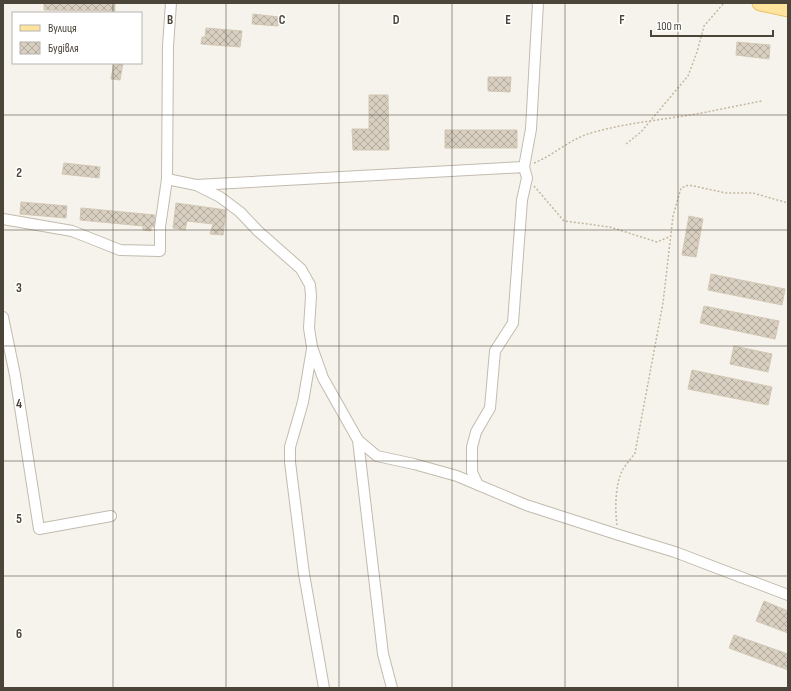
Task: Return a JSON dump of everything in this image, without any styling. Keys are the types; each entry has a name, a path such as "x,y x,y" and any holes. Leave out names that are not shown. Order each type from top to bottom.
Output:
{"main road":[{"path":"760,3 788,9"}],"street":[{"path":"3,219 72,231 120,250 160,251 160,227 167,179 168,46 171,3"},
{"path":"478,485 472,472 472,447 476,432 490,408 495,352 513,323 522,200 527,178 524,167 531,129 538,3"},
{"path":"167,179 196,185 524,167"},
{"path":"196,185 220,198 240,212 258,231 301,269 310,285 311,296 309,328 312,347 323,378 358,440 377,456 414,464 457,476 526,505 675,552 788,595"},
{"path":"3,317 15,375 39,529 111,516"},
{"path":"312,347 303,402 290,447 290,462 304,574 324,688"},
{"path":"358,440 384,654 392,688"}],"path":[{"path":"626,144 641,132 688,76 697,52 704,26 724,3"},
{"path":"524,167 547,158 567,144 590,133 650,120 696,114 762,100"},
{"path":"527,178 564,221 610,227 658,242 670,236"},
{"path":"619,535 616,516 616,493 622,472 635,453 663,303 673,216 681,188 689,185 726,193 753,193 788,203"}],"building":[{"path":"44,3 115,3 115,11 44,10"},
{"path":"253,14 279,17 278,26 252,24"},
{"path":"206,28 242,31 240,47 201,44 202,37 205,37"},
{"path":"737,42 770,45 769,59 736,55"},
{"path":"114,64 123,64 120,80 111,79"},
{"path":"488,77 511,77 510,92 488,91"},
{"path":"369,95 388,95 389,150 353,150 352,129 369,129"},
{"path":"445,130 517,130 517,148 445,148"},
{"path":"64,163 100,167 99,178 62,174"},
{"path":"21,202 67,206 66,218 20,214"},
{"path":"176,203 226,210 223,235 210,234 213,224 187,221 185,230 173,228"},
{"path":"81,208 155,215 154,227 151,227 151,231 143,230 143,226 80,220"},
{"path":"689,216 703,219 696,257 682,255"},
{"path":"711,274 785,289 782,305 708,290"},
{"path":"704,306 779,321 775,339 700,323"},
{"path":"734,346 772,354 768,372 730,364"},
{"path":"692,370 772,387 768,405 688,389"},
{"path":"764,601 788,611 788,633 756,621"},
{"path":"734,635 788,654 788,670 729,648"}]}
